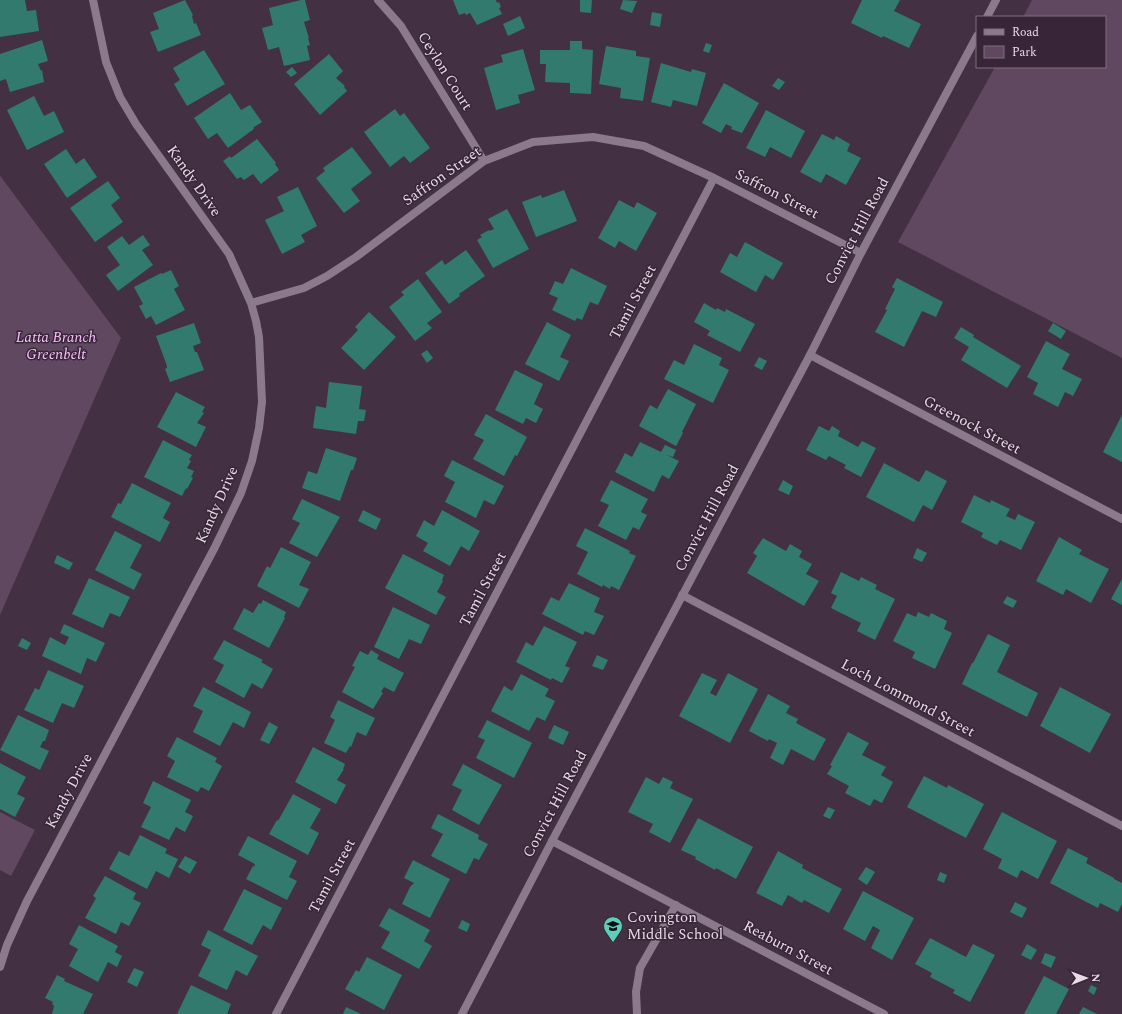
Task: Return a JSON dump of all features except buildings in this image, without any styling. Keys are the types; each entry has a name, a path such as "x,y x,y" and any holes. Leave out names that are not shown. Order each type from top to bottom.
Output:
{"street":[{"name":"Kandy Drive","path":"0,967 7,945 27,901 241,493 252,461 259,428 262,402 259,336 251,303 229,254 136,124 120,97 106,62 93,0"},
{"name":"Ceylon Court","path":"378,0 401,26 484,160"},
{"path":"988,16 996,0"},
{"name":"Convict Hill Road","path":"462,1014 810,355 861,253 976,38"},
{"name":"Saffron Street","path":"251,303 304,288 327,276 356,257 484,160 533,142 593,137 644,146 714,178 861,253"},
{"name":"Tamil Street","path":"276,1014 714,178"},
{"name":"Greenock Street","path":"810,355 1122,519"},
{"name":"Loch Lommond Street","path":"682,595 1122,826"},
{"name":"Reaburn Street","path":"552,841 884,1014"},
{"path":"637,1014 636,992 640,968 676,905"}],"green space":[{"path":"1032,0 1122,0 1122,358 898,242 994,68 1106,68 1106,16 1024,16"},
{"name":"Latta Branch Greenbelt","path":"0,175 121,338 0,615"},
{"path":"0,812 35,830 11,876 0,870"}],"place":[{"name":"Covington Middle School","path":"613,943"}]}
